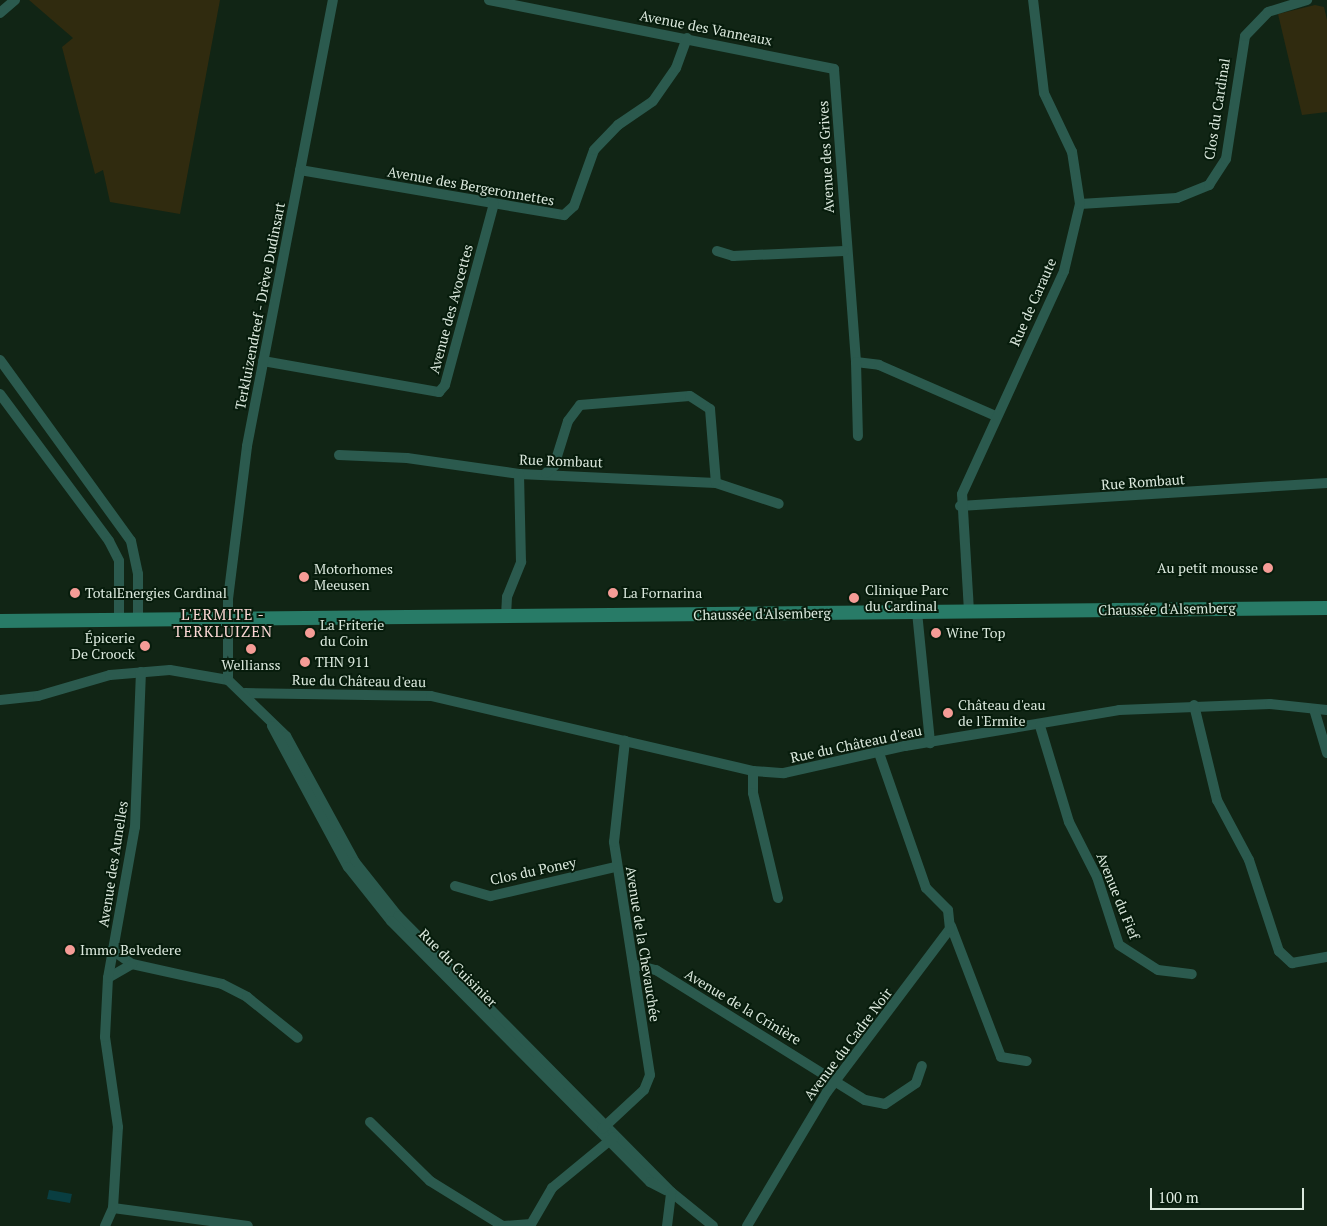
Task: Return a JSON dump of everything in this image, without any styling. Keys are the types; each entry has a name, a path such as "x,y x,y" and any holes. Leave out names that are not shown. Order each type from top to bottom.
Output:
{"main road":[{"name":"Chaussée d'Alsemberg","path":"0,620 1327,608"}],"street":[{"path":"0,13 14,0"},
{"name":"Terkluizendreef - Drève Dudinsart","path":"228,680 226,618 247,446 333,0"},
{"name":"Avenue des Vanneaux","path":"489,0 829,65"},
{"name":"Rue de Caraute","path":"969,611 960,506 996,416 1064,272 1080,204 1072,152 1044,93 1033,0"},
{"name":"Clos du Cardinal","path":"1080,204 1176,198 1209,185 1226,159 1245,36 1268,12 1307,0"},
{"name":"Avenue des Bergeronnettes","path":"300,170 557,217 569,212 594,150 662,91 687,38"},
{"name":"Avenue des Grives","path":"829,65 836,76 844,251 856,362 858,436"},
{"name":"Avenue des Avocettes","path":"263,361 439,392 445,385 494,204"},
{"path":"717,251 733,256 844,251"},
{"path":"0,360 131,541 138,574 138,620"},
{"path":"856,362 879,365 996,416"},
{"path":"0,394 109,541 119,561 119,620"},
{"path":"546,473 554,466 568,421 580,405 690,396 710,409 716,482"},
{"name":"Rue Rombaut","path":"339,455 407,458 520,474 546,473 716,482 779,504"},
{"path":"506,616 507,597 521,562 520,474"},
{"name":"Rue Rombaut","path":"960,506 1327,483"},
{"path":"917,612 930,743"},
{"path":"0,700 141,672 179,671 228,680"},
{"name":"Avenue des Aunelles","path":"114,1208 118,1127 105,1037 108,978 112,950 135,827 141,672"},
{"name":"Rue du Cuisinier","path":"228,680 245,693 272,724 348,867 391,921 612,1138 713,1226"},
{"name":"Rue du Château d'eau","path":"245,693 431,696 753,771 784,773 930,743 1040,726 1119,710 1194,705 1270,704 1327,710"},
{"path":"1194,705 1217,800 1250,860 1279,951 1292,963 1327,957"},
{"path":"1314,709 1327,753"},
{"name":"Avenue du Fief","path":"1040,726 1069,822 1097,877 1119,945 1158,970 1192,974"},
{"name":"Avenue de la Chevauchée","path":"603,1128 644,1090 650,1075 616,867 614,842 624,742"},
{"path":"879,753 926,888 948,910 949,930 1001,1057 1027,1061"},
{"path":"753,771 754,802 778,898"},
{"name":"Clos du Poney","path":"456,886 491,896 616,867"},
{"name":"Avenue du Cadre Noir","path":"747,1226 836,1080 949,930"},
{"path":"112,950 132,964 222,984 247,997 298,1038"},
{"path":"108,978 132,964"},
{"name":"Avenue de la Crinière","path":"633,964 656,970 836,1080 865,1100 885,1104 916,1083 922,1066"},
{"path":"370,1122 430,1181 503,1226 530,1225 552,1188 612,1138"},
{"path":"667,1226 672,1192"},
{"path":"105,1226 114,1208 248,1226"}],"shaded area":[{"path":"29,0 220,0 180,214 110,202 103,170 95,174 62,47 73,38"},
{"path":"1315,5 1324,7 1327,20 1327,112 1302,115 1278,14"}],"water":[{"path":"49,1190 72,1194 70,1203 47,1199"}],"place":[{"name":"Au petit mousse","path":"1268,568"},
{"name":"Motorhomes Meeusen","path":"304,577"},
{"name":"TotalEnergies Cardinal","path":"75,593"},
{"name":"La Fornarina","path":"613,593"},
{"name":"Clinique Parc du Cardinal","path":"854,598"},
{"name":"La Friterie du Coin","path":"310,633"},
{"name":"Wine Top","path":"936,633"},
{"name":"Épicerie De Croock","path":"145,646"},
{"name":"Wellianss","path":"251,649"},
{"name":"THN 911","path":"305,662"},
{"name":"Château d'eau de l'Ermite","path":"948,713"},
{"name":"Immo Belvedere","path":"70,950"}],"district":[{"name":"L'ERMITE - TERKLUIZEN","path":"223,622"}]}
